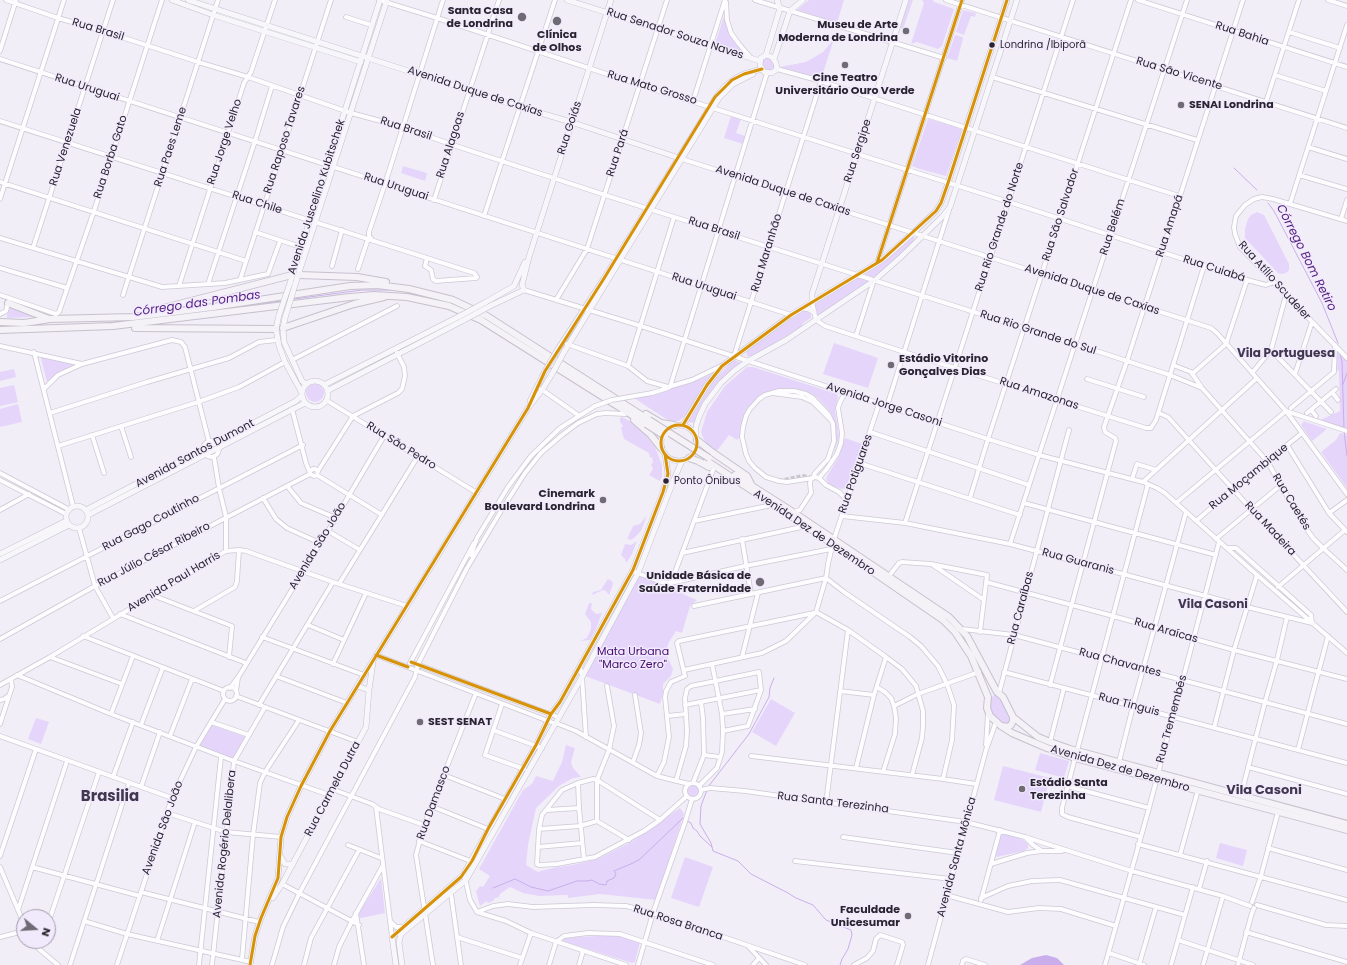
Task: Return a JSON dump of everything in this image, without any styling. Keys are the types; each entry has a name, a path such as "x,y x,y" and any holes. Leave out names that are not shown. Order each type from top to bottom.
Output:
{"highway":[{"path":"133,317 151,311 295,275 371,279 409,288"},
{"name":"Avenida Dez de Dezembro","path":"0,322 24,323 50,319 133,317 213,307 350,286 377,285 409,288 453,300 487,316 647,422 751,488 793,512 833,544 889,576 941,610 962,629 998,692 1003,697 1013,717 1038,736 1050,742 1119,762 1198,790 1347,830"},
{"name":"Avenida Dez de Dezembro","path":"0,330 113,326 350,297 374,295 407,297 435,302 462,311 481,320 616,402"},
{"path":"283,328 354,304 392,296"},
{"path":"8,303 50,319"},
{"path":"113,326 152,328 276,329"},
{"path":"616,402 625,414 650,434 663,451"},
{"path":"616,402 638,409 661,423 674,425"},
{"path":"689,458 698,460 739,486 751,488 747,476 712,452 696,438"},
{"name":"Avenida Dez de Dezembro","path":"751,488 772,505 833,544 943,620 956,632 965,645 979,672 988,697 988,711 998,724 1038,745 1075,758 1241,795 1347,824"},
{"path":"988,697 993,692 998,692"},
{"path":"998,724 1007,727 1013,721 1013,717"}],"main road":[{"path":"172,0 214,15 366,63"},
{"name":"Avenida Duque de Caxias","path":"188,0 680,158"},
{"name":"Avenida Juscelino Kubitschek","path":"306,384 302,380 284,342 283,328 296,285 295,275 307,226 380,0"},
{"name":"Rua Senador Souza Naves","path":"567,0 760,61"},
{"name":"Rua Goiás","path":"524,290 522,285 536,233 611,0"},
{"path":"764,71 760,61 762,57 766,55 777,19 780,8 777,0"},
{"path":"250,963 259,922 278,878 281,837 287,817 301,786 330,731 528,408 550,377 587,310 650,209 719,92 732,80 744,74 764,71 772,73 777,69 774,59 790,11 803,0"},
{"name":"Rua Sergipe","path":"812,302 812,294 906,0"},
{"path":"683,425 707,384 722,366 791,315 877,263 913,233 936,211 948,184 967,128 1007,0"},
{"path":"663,451 674,460 682,461 689,458 694,452 696,426 699,416 712,394 735,370 816,320 874,280 943,216 950,207 1011,21 1016,0"},
{"name":"Avenida Juscelino Kubitschek","path":"302,394 285,362 277,340 276,329 290,283 307,249 387,1"},
{"path":"777,19 783,17 787,20"},
{"path":"766,55 774,59"},
{"path":"312,211 314,214 318,215"},
{"path":"307,226 312,232"},
{"name":"Rua Goiás","path":"395,349 460,316 514,286 523,265 529,257"},
{"path":"327,391 524,290"},
{"path":"803,308 814,312"},
{"path":"528,408 544,372 563,341 587,310"},
{"path":"276,329 283,328"},
{"path":"281,351 287,349"},
{"path":"324,385 395,349"},
{"path":"544,372 546,379 550,377"},
{"path":"318,381 324,385 327,391 326,400 320,406 312,407 305,403 302,394 306,384 318,381"},
{"name":"Avenida Santos Dumont","path":"87,513 217,445 296,401 302,394"},
{"name":"Avenida Santos Dumont","path":"217,445 305,403"},
{"path":"402,965 399,942 401,934 425,916 466,880 488,829 536,745 551,714 560,702 580,665 636,572 668,474 661,440 664,432 674,425 683,425 691,429 696,438"},
{"path":"396,965 392,937 474,863 529,771 582,677 636,572 682,461"},
{"path":"73,506 81,506 87,513 87,522 80,528 72,527 67,523 67,512 73,506"},
{"path":"0,554 67,523"},
{"path":"0,560 67,523"},
{"name":"Rua Carmela Dutra","path":"265,908 282,884 358,742 367,722 370,680 375,657"},
{"path":"364,675 370,680"},
{"path":"357,686 369,690"},
{"path":"280,855 282,861 286,864 292,864"},
{"path":"278,878 282,884"}],"street":[{"name":"Rua Brasil","path":"6,0 58,18 103,30 248,77 351,113 403,127 605,195 874,280"},
{"path":"0,199 2,182 23,128 64,0"},
{"name":"Rua Venezuela","path":"33,248 113,0"},
{"name":"Rua Borba Gato","path":"17,301 56,314 59,312 94,212 162,0"},
{"name":"Rua Paes Leme","path":"123,295 218,0"},
{"name":"Rua Jorge Velho","path":"179,286 244,83 251,72 275,0"},
{"name":"Rua Raposo Tavares","path":"240,280 331,0"},
{"name":"Rua Mato Grosso","path":"380,0 387,1 640,85 804,136 948,184"},
{"path":"358,269 370,239 369,232 386,184 443,0"},
{"name":"Rua Alagoas","path":"434,200 499,0"},
{"path":"484,216 554,0"},
{"name":"Rua Pará","path":"556,300 587,249 667,0"},
{"path":"693,101 725,0"},
{"path":"725,0 729,28 735,39 752,59"},
{"path":"755,0 944,58"},
{"name":"Rua São Vicente","path":"946,0 962,2 1011,21 1347,128"},
{"name":"Rua Rio Grande do Norte","path":"905,523 1073,0"},
{"name":"Rua São Salvador","path":"970,498 1041,274 1131,0"},
{"name":"Rua Bahia","path":"1138,0 1347,67"},
{"name":"Rua Belém","path":"1010,544 1186,0"},
{"name":"Rua Amapá","path":"1108,473 1115,446 1115,438 1107,434 1104,430 1243,0"},
{"path":"1266,102 1299,0"},
{"path":"1328,0 1347,6"},
{"path":"0,50 15,2"},
{"path":"877,263 962,2"},
{"path":"346,17 371,25"},
{"path":"1290,204 1347,25"},
{"path":"1289,32 1340,48"},
{"name":"Rua Uruguai","path":"0,59 791,315"},
{"path":"777,69 821,81 926,116 1179,196"},
{"path":"669,387 753,120 764,71"},
{"path":"1275,75 1326,91"},
{"path":"992,76 1197,140"},
{"name":"Rua Maranhão","path":"734,356 821,81"},
{"path":"208,284 272,86"},
{"name":"Rua Chile","path":"0,120 465,270"},
{"path":"1308,147 1347,159"},
{"name":"Avenida Duque de Caxias","path":"680,158 1211,328 1286,411 1347,431"},
{"path":"1299,175 1347,189"},
{"path":"2,182 246,261"},
{"name":"Rua Cuiabá","path":"948,184 1009,202 1248,280 1280,288"},
{"name":"Rua Atílio Scudeler","path":"1347,221 1268,198 1254,199 1245,205 1241,209 1234,223 1234,231 1239,246 1347,358"},
{"path":"1341,219 1347,200"},
{"path":"887,406 950,207"},
{"path":"628,366 674,217"},
{"path":"332,266 342,230"},
{"path":"255,232 307,249"},
{"path":"361,236 366,235 369,232"},
{"path":"0,238 128,278 162,287 225,283 268,274 280,241"},
{"path":"427,258 425,266 431,270 434,280 442,281 476,278 477,277 476,274 465,270 464,279"},
{"path":"1158,413 1204,266"},
{"path":"0,268 67,288"},
{"path":"856,336 874,280"},
{"name":"Rua Rio Grande do Sul","path":"874,280 1170,375 1202,388"},
{"path":"1192,374 1226,344 1248,280"},
{"path":"1266,285 1274,282"},
{"name":"Avenida Jorge Casoni","path":"524,290 641,326 1039,455 1148,484 1165,493 1347,653"},
{"path":"1252,373 1271,350 1286,295"},
{"path":"2,296 17,301"},
{"path":"2,296 8,303"},
{"path":"8,303 17,301"},
{"path":"812,302 816,320"},
{"path":"0,314 6,311 8,303"},
{"path":"292,360 397,306"},
{"name":"Rua Amazonas","path":"816,320 825,326 904,352 1146,428 1150,428 1154,425 1158,413"},
{"path":"1295,374 1312,322"},
{"path":"44,389 58,375 82,364 172,340 181,342 185,347 209,442"},
{"path":"50,412 190,368 229,358 259,342 277,340"},
{"path":"563,341 568,345 628,366 647,381 669,387"},
{"path":"0,346 34,352 82,364"},
{"path":"1291,408 1334,372 1335,346"},
{"path":"292,409 303,445 306,463 314,476 353,416 398,393 402,389 405,376 404,367 395,349"},
{"path":"1271,350 1331,412"},
{"path":"34,352 73,506"},
{"path":"58,446 198,402 239,387 285,362"},
{"name":"Rua Caetés","path":"1173,365 1187,370 1192,374 1202,388 1267,461 1304,525 1323,548 1347,570"},
{"path":"408,667 477,538 508,487 531,456 560,428 578,415 595,406 612,400 652,392 692,380 722,366"},
{"path":"1087,379 1144,397"},
{"path":"1143,482 1256,379"},
{"path":"537,386 578,415"},
{"path":"1316,416 1309,412 1336,389"},
{"path":"1332,392 1338,400"},
{"path":"793,512 800,510 811,493 810,483 813,478 815,474 826,462 832,448 834,441 834,429 830,419 816,404 806,398 792,394 772,393 765,395 756,402 750,409 745,420 742,437 748,458 761,474 774,480 790,482 813,478 819,478 826,485 841,493 846,503"},
{"path":"819,478 837,454 841,443 842,433 838,408 845,393"},
{"name":"Rua São Pedro","path":"326,400 476,493"},
{"name":"Rua Potiguares","path":"816,612 826,578 833,544 879,404"},
{"path":"1176,503 1286,411 1347,494"},
{"path":"272,965 283,926 299,894 415,677 418,664 467,568 525,473 547,446 578,423 592,416 606,413 625,414"},
{"name":"Rua Madeira","path":"1158,413 1168,417 1189,439 1347,612"},
{"path":"1295,423 1302,417"},
{"path":"121,426 131,457"},
{"name":"Rua Caraíbas","path":"998,692 1069,430"},
{"path":"870,432 1029,485"},
{"name":"Rua Moçambique","path":"1196,521 1233,488 1302,433"},
{"path":"92,435 104,473"},
{"name":"Avenida São João","path":"230,688 239,676 336,518 384,436"},
{"path":"209,442 217,445 217,454 214,456 219,488 226,517 226,551"},
{"path":"209,442 205,444 204,452 210,457 214,456"},
{"name":"Rua Gago Coutinho","path":"0,601 303,445"},
{"path":"1274,590 1323,548 1346,531 1329,513 1287,445"},
{"path":"339,584 418,456"},
{"path":"859,463 1020,514"},
{"path":"1132,479 1137,464 1156,470"},
{"path":"1148,467 1151,474"},
{"path":"311,472 315,469 317,473 349,495 382,515"},
{"path":"671,583 713,470"},
{"name":"Rua Júlio César Ribeiro","path":"0,639 95,586 263,498 288,487 311,472"},
{"path":"0,473 48,498 67,512"},
{"path":"1050,684 1108,473"},
{"path":"0,480 45,504 67,512"},
{"path":"1077,751 1148,484"},
{"path":"1218,540 1281,485"},
{"path":"288,487 301,503 336,518"},
{"path":"0,510 35,491"},
{"path":"45,504 48,498"},
{"path":"263,498 276,519 286,528 320,543"},
{"path":"1329,513 1347,500"},
{"path":"1024,503 1216,555"},
{"path":"694,521 772,505"},
{"path":"1119,762 1186,512"},
{"name":"Rua Guaranis","path":"842,516 905,523 1010,544 1287,618 1312,623"},
{"path":"682,553 806,526"},
{"path":"80,528 95,586 113,618"},
{"path":"328,531 360,550"},
{"path":"467,568 466,565 473,551 477,538"},
{"path":"742,539 751,594"},
{"name":"Rua Tremembés","path":"1105,965 1132,871 1194,639 1204,596 1216,555 1218,540"},
{"path":"636,572 661,582 671,583 833,544"},
{"name":"Avenida Jorge Casoni","path":"1227,548 1236,548 1311,615 1312,623"},
{"path":"194,611 235,587 237,581 239,550"},
{"name":"Avenida Paul Harris","path":"0,685 50,657 226,551 246,551 303,572 407,606"},
{"path":"889,576 899,563 902,562 931,564 987,575 980,632"},
{"path":"931,564 984,600"},
{"path":"943,566 955,581"},
{"path":"1214,728 1234,650 1257,575"},
{"path":"694,606 826,578 921,646 933,659 948,684 954,705 952,740 943,779"},
{"path":"259,705 292,649 308,626 333,582"},
{"name":"Rua Araícas","path":"986,582 1234,650 1347,679"},
{"path":"333,664 366,593"},
{"path":"742,657 758,593"},
{"path":"152,596 232,626 229,657"},
{"path":"684,670 762,653 786,641 816,612"},
{"path":"657,776 666,755 669,738 665,697 666,691 671,682 685,676 677,643 680,641 805,616 816,612 848,630 886,657 902,669 916,686 923,711 923,725 922,738 912,775"},
{"path":"120,614 246,663"},
{"path":"1241,795 1287,618"},
{"path":"308,626 344,640"},
{"name":"Rua Chavantes","path":"962,629 1014,635 1347,724"},
{"path":"826,803 848,630"},
{"path":"83,636 224,691 230,688 236,691 234,700 231,701 225,699 224,691"},
{"path":"1298,750 1328,636"},
{"path":"262,637 364,675"},
{"path":"111,714 133,656"},
{"path":"50,657 122,684"},
{"path":"375,657 408,667 548,721 557,721"},
{"path":"856,768 874,695 886,657"},
{"path":"411,662 551,714 557,721 657,776 691,784 700,788"},
{"path":"686,796 692,799 698,797 700,788 717,768 720,757 723,731 722,714 712,664"},
{"path":"580,665 586,737"},
{"path":"141,725 163,667"},
{"path":"676,781 686,746 687,730 685,698 687,689 692,686 759,672 761,690 748,726 723,731"},
{"path":"894,706 918,694 979,672"},
{"name":"Rua Tinguis","path":"1004,672 1347,763"},
{"path":"17,675 196,747 329,795"},
{"name":"Avenida São João","path":"236,691 239,676"},
{"path":"276,676 347,703"},
{"path":"0,724 12,687 11,678"},
{"path":"170,736 192,679"},
{"path":"598,821 597,780 609,750 614,726 607,686"},
{"path":"877,687 891,698 896,718 895,734 883,772"},
{"path":"1050,742 1064,688"},
{"path":"685,705 761,690"},
{"path":"840,691 874,695"},
{"name":"Rua Damasco","path":"433,965 416,855 424,825 476,693"},
{"path":"4,708 0,701 10,694"},
{"path":"236,696 358,742"},
{"path":"633,762 639,745 641,733 635,696"},
{"name":"Avenida São João","path":"117,965 172,798 196,747 225,699"},
{"path":"685,790 691,784 704,755 701,702"},
{"path":"502,704 486,755 529,771"},
{"name":"Avenida Rogério Delalibera","path":"212,965 234,761 266,707"},
{"path":"722,714 755,709"},
{"name":"Avenida Santa Mônica","path":"986,750 988,711"},
{"path":"667,716 686,714"},
{"path":"242,959 253,835 260,783 265,772 299,720"},
{"path":"113,777 133,722"},
{"path":"211,722 249,735"},
{"name":"Avenida Santa Mônica","path":"928,965 976,784 986,750 998,724"},
{"path":"493,730 542,748"},
{"path":"141,788 160,732"},
{"path":"0,736 172,798"},
{"path":"0,856 36,749"},
{"path":"704,755 720,757"},
{"name":"Avenida Rogério Delalibera","path":"199,965 221,756"},
{"path":"751,756 976,784"},
{"path":"1075,758 1061,810 1063,815 1140,837"},
{"path":"18,909 67,761"},
{"path":"1248,767 1347,794"},
{"path":"53,909 98,772"},
{"path":"444,775 505,799"},
{"path":"660,820 597,780 578,783 562,790 542,815 536,860 537,864 558,864 584,859 595,856 629,840 660,820 686,796 683,787 676,781"},
{"path":"70,965 129,783"},
{"path":"578,783 578,808 584,859"},
{"path":"1067,786 1149,808"},
{"name":"Rua Santa Terezinha","path":"700,788 867,807 966,822 1025,837 1132,871 1326,925 1347,926"},
{"path":"332,789 424,825"},
{"path":"1180,855 1198,790"},
{"path":"638,965 646,942 653,913 692,799"},
{"path":"681,802 687,806 688,811"},
{"path":"432,806 488,829"},
{"path":"376,807 382,867 392,937"},
{"path":"547,810 578,808"},
{"path":"1238,965 1256,891 1278,812"},
{"path":"167,813 226,832 281,837"},
{"path":"540,829 580,826 598,821 629,840"},
{"path":"157,940 195,822"},
{"path":"980,904 1000,830"},
{"path":"1025,837 1042,851"},
{"path":"843,838 958,853"},
{"path":"419,841 474,863"},
{"path":"1027,853 1033,845 1039,842"},
{"path":"538,847 582,843"},
{"path":"1138,844 1347,900"},
{"path":"348,845 381,858"},
{"path":"1048,851 1050,846"},
{"path":"1268,848 1347,870"},
{"path":"304,965 311,938 360,850"},
{"path":"991,864 1027,853 1065,850"},
{"path":"795,861 950,879"},
{"path":"1199,889 1207,862"},
{"path":"32,867 96,884 170,899 259,922"},
{"path":"334,965 339,948 352,921 382,867"},
{"path":"0,868 18,909"},
{"path":"463,874 466,880 470,900 477,912 506,921 531,933 556,942 626,965"},
{"path":"378,876 384,876"},
{"path":"981,898 1008,886 1032,881 1060,880 1185,915"},
{"path":"282,884 359,925"},
{"path":"1171,965 1193,887"},
{"path":"451,894 462,965"},
{"path":"946,895 1008,912 1039,908 1061,909 1116,926"},
{"path":"1203,965 1223,896"},
{"name":"Rua Rosa Branca","path":"477,912 493,906 508,904 533,907 594,905 626,906 653,913 805,965"},
{"path":"1109,953 1141,965 1156,907"},
{"path":"356,913 364,965"},
{"path":"84,921 127,934 242,959 250,963"},
{"path":"390,921 396,927 404,927"},
{"path":"1246,932 1347,962"},
{"path":"0,937 16,933"},
{"path":"520,965 531,933"},
{"path":"549,965 556,942 564,936 588,933 620,934 713,965"},
{"path":"854,965 867,958 873,951 876,939 880,935 902,942 903,945 897,965"},
{"path":"457,937 522,958"},
{"path":"1178,940 1253,965"},
{"path":"749,946 766,964"},
{"path":"40,949 58,965"},
{"path":"579,965 583,951"},
{"path":"766,964 766,958 770,953"},
{"path":"753,965 759,958"},
{"path":"962,965 963,961 966,959 984,965"},
{"path":"608,965 610,960"}],"green space":[{"path":"809,0 844,0 837,23 797,10"},
{"path":"909,0 913,0 903,29 900,28"},
{"path":"922,0 933,0 934,2 954,9 942,46 938,49 917,42 911,44 924,3"},
{"path":"963,10 976,13 975,17 971,16 964,35 956,32"},
{"path":"724,16 730,36 741,50 739,51 715,44"},
{"path":"955,35 963,37 957,61 947,58"},
{"path":"834,39 821,79 780,67 806,62 823,52"},
{"path":"770,57 775,68 770,72 764,69 762,63 764,58"},
{"path":"731,116 741,119 736,133 745,136 743,144 724,138"},
{"path":"928,119 957,127 962,130 946,176 912,166"},
{"path":"403,166 427,173 425,181 401,173"},
{"path":"1257,212 1264,215 1289,264 1289,270 1286,273 1280,274 1277,272 1245,238 1245,229 1248,219 1251,215"},
{"path":"913,236 915,239 914,241 875,277 864,274 901,247"},
{"path":"856,277 870,281 817,318 814,304"},
{"path":"11,306 32,315 32,317 7,318"},
{"path":"805,309 811,313 811,318 803,323 801,327 754,356 747,356 746,351"},
{"path":"834,343 878,358 868,388 823,374"},
{"path":"1337,351 1347,360 1347,430 1318,421 1340,411 1339,371 1335,369"},
{"path":"40,355 73,363 74,366 60,371 47,382"},
{"path":"734,360 742,363 723,378 706,399 694,423 688,422 713,381"},
{"path":"747,367 753,367 837,394 838,397 835,411 839,438 834,452 836,433 834,421 829,410 812,394 790,388 768,393 747,413 741,438 737,440 729,435 717,451 707,444 701,432 707,412 725,386"},
{"path":"14,369 16,377 0,381 0,372"},
{"path":"712,374 688,413 679,421 666,419 634,398 698,380"},
{"path":"315,384 321,387 324,393 321,399 315,402 309,399 306,393 309,387"},
{"path":"14,385 18,402 0,406 0,388"},
{"path":"18,404 22,422 0,427 0,409"},
{"path":"622,417 633,423 643,432 655,447 662,465 662,476 660,481 649,475 653,469 651,464 653,463 652,457 650,458 649,453 624,439 621,428 623,426 620,422 620,418"},
{"path":"1304,421 1327,429 1312,441 1301,425"},
{"path":"1340,433 1347,435 1347,488 1321,452 1336,440"},
{"path":"845,438 862,444 846,488 842,489 829,485 826,478 839,456"},
{"path":"647,515 641,531 631,540 627,539 633,526 640,524"},
{"path":"637,541 632,554 626,563 625,559 621,555 625,544 631,545"},
{"name":"Mata Urbana \"Marco Zero\"","path":"639,575 697,600 690,606 682,633 676,631 669,642 667,648 668,658 673,669 671,676 663,684 663,693 660,704 585,676"},
{"path":"608,579 612,581 613,584 609,595 603,590 592,595 593,592 601,590"},
{"path":"589,603 592,603 591,609 596,614 602,613 590,640 580,641 587,638 591,629 591,622 585,614"},
{"path":"995,694 999,695 1011,718 1009,724 1003,724 993,716 989,707 990,699"},
{"path":"771,699 795,713 776,746 752,732"},
{"path":"36,718 49,722 41,744 28,739"},
{"path":"212,725 246,737 233,759 199,746"},
{"path":"566,745 575,748 571,762 573,768 581,777 573,778 559,786 536,808 528,845 526,865 538,872 598,859 631,842 680,808 684,814 656,900 600,894 568,898 568,895 539,896 523,893 510,887 493,901 488,903 487,901 480,906 476,891 480,886 483,887 490,876 479,869 523,790 532,784 536,776 553,781 562,762"},
{"path":"1040,753 1069,761 1064,778 1035,770"},
{"name":"Estádio Santa Terezinha","path":"1003,766 1050,778 1041,812 994,800"},
{"path":"691,785 695,785 699,791 695,797 691,797 687,793 687,789"},
{"path":"1001,832 1023,840 1028,844 1028,848 1024,851 996,857 995,855"},
{"path":"1220,843 1247,850 1243,866 1216,858"},
{"path":"685,857 713,867 699,907 671,898"},
{"path":"381,878 385,913 361,918 357,916"},
{"path":"613,935 623,936 640,942 635,962 632,963 565,942 563,940 564,938"}],"shaded area":[{"path":"1046,955 1057,958 1064,965 1020,965 1032,958"}],"waterway":[{"name":"Córrego Bom Retiro","path":"1234,168 1257,190"},
{"name":"Córrego Bom Retiro","path":"1268,203 1274,211 1322,303 1338,343"},
{"name":"Córrego das Pombas","path":"294,299 362,290 396,290"},
{"name":"Córrego das Pombas","path":"213,311 281,301"},
{"name":"Córrego das Pombas","path":"105,323 118,322"},
{"name":"Córrego Bom Retiro","path":"1340,353 1342,362 1344,428"},
{"name":"Córrego Bom Retiro","path":"1343,384 1347,373"},
{"name":"Córrego Bom Retiro","path":"1344,431 1347,456"},
{"path":"708,787 749,734 769,697 770,688 774,678"},
{"path":"707,790 701,806 700,824 711,843 713,851 738,861 751,874 796,898 813,905 826,920 851,930 852,935 848,949 840,965"},
{"path":"493,888 515,879 531,887 548,891 577,881 592,880 599,884 606,885 607,881 614,878 616,874 614,871 640,859 683,818 685,819"},
{"path":"687,821 691,823 693,828 712,847"}],"tunnel":[{"path":"779,481 803,476 812,478"}],"transit line":[{"path":"877,263 962,0"},
{"path":"683,425 707,385 722,366 791,315 882,260 936,211 941,203 948,183 1007,0"},
{"path":"250,965 255,936 278,878 281,837 287,817 301,786 330,731 528,408 545,371 603,280 715,97 732,80 744,74 762,69"},
{"path":"683,425 692,430 696,436 697,443 696,450 692,456 683,461 675,461 666,456 662,450 661,439 666,430 672,426 683,425"},
{"path":"392,937 461,877 472,861 488,829 536,745 551,714 560,702 633,570 663,492 668,474 665,454"},
{"path":"376,655 408,667"},
{"path":"411,662 551,714"}],"place":[{"name":"Santa Casa de Londrina","path":"522,17"},
{"name":"Clínica de Olhos","path":"557,21"},
{"name":"Museu de Arte Moderna de Londrina","path":"906,31"},
{"name":"Londrina /Ibiporã","path":"992,45"},
{"name":"Cine Teatro Universitário Ouro Verde","path":"845,65"},
{"name":"SENAI Londrina","path":"1181,105"},
{"name":"Estádio Vitorino Gonçalves Dias","path":"891,365"},
{"name":"Ponto Ônibus","path":"666,481"},
{"name":"Cinemark Boulevard Londrina","path":"603,500"},
{"name":"Unidade Básica de Saúde Fraternidade","path":"760,582"},
{"name":"SEST SENAT","path":"420,722"},
{"name":"Estádio Santa Terezinha","path":"1022,789"},
{"name":"Faculdade Unicesumar","path":"908,916"}],"district":[{"name":"Vila Portuguesa","path":"1286,354"},
{"name":"Vila Casoni","path":"1213,605"},
{"name":"Vila Casoni","path":"1264,791"},
{"name":"Brasilia","path":"110,797"}]}
